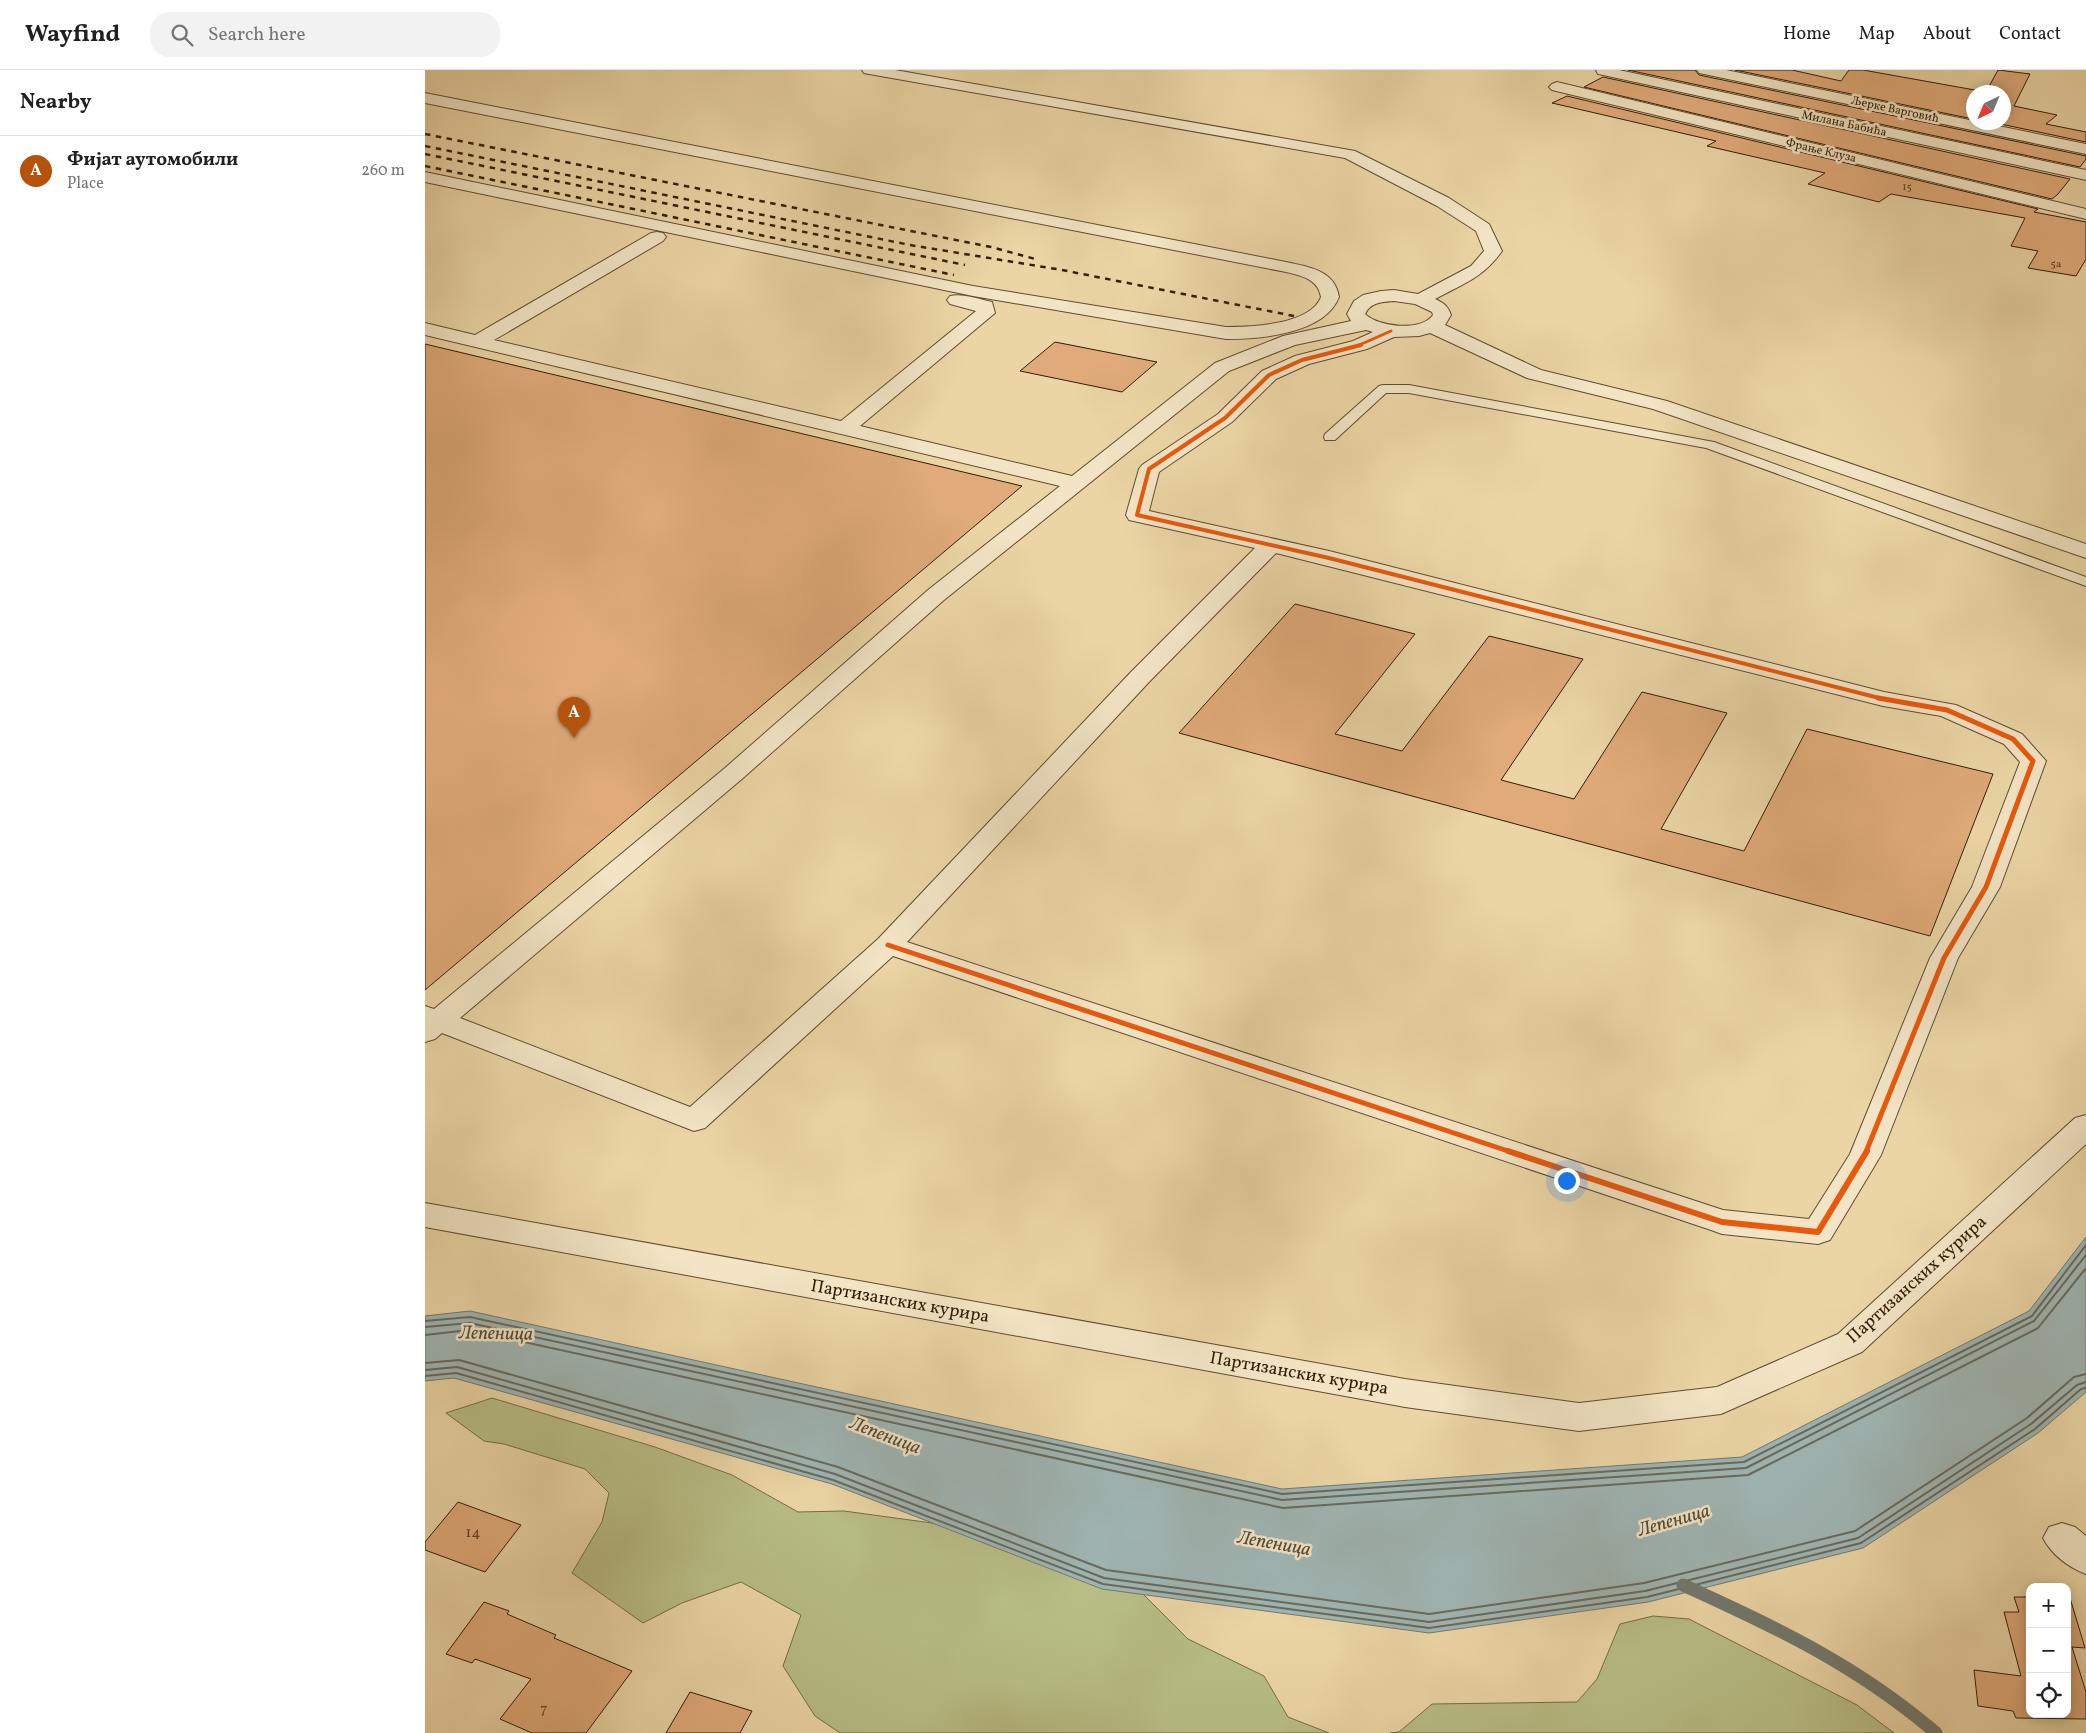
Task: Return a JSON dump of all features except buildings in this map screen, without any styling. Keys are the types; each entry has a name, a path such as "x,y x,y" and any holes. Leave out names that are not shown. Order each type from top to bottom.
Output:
{"street":[{"path":"869,70 1349,154 1443,202 1483,228 1493,251 1477,270 1422,299"},
{"name":"Љерке Варговић","path":"1704,70 2086,149"},
{"name":"Милана Бабића","path":"1603,71 1908,138 2086,174"},
{"name":"Фрање Клуза","path":"1557,87 2086,214"},
{"path":"425,98 1286,267 1320,278 1331,292 1330,302 1313,316 1279,329 1226,333 973,291 425,178"},
{"path":"425,188 985,306 986,313 965,328 845,428"},
{"path":"478,341 657,237"},
{"path":"1396,296 1422,299 1440,309 1442,315 1439,321 1431,326 1412,330 1391,331 1366,324 1356,314 1357,308 1363,303 1377,298 1396,296"},
{"path":"429,1023 734,773 935,595 1222,367 1289,340 1366,324"},
{"path":"1431,326 1534,374 1660,405 2086,552"},
{"path":"425,329 1077,482"},
{"path":"888,945 1722,1222 1819,1232 1865,1155 1944,958 1986,887 2033,760 2013,739 1947,710 1883,699 1377,570 1137,515 1149,469 1225,418 1269,375 1302,360 1360,345 1391,331"},
{"path":"429,1023 694,1120 888,945 1140,677 1271,545"},
{"name":"Партизанских курира","path":"425,1215 1405,1393 1579,1418 1721,1400 1850,1343 2086,1126"}],"lane":[{"path":"1330,437 1383,389 1390,388 1419,391 1699,443 1718,448 2086,582"}],"green space":[{"path":"492,1398 655,1447 732,1475 798,1512 844,1511 998,1532 1140,1591 1188,1639 1264,1676 1288,1717 1329,1733 840,1733 815,1716 783,1666 801,1615 741,1582 682,1603 643,1623 572,1573 602,1522 609,1493 585,1469 504,1444 484,1441 446,1413"},
{"path":"1653,1616 1689,1619 1857,1705 1894,1733 1390,1733 1399,1732 1432,1704 1577,1702 1597,1679 1620,1624"}],"water":[{"name":"Лепеница","path":"2086,1237 2086,1392 2038,1433 1863,1548 1648,1602 1429,1633 1102,1589 832,1484 454,1378 425,1381 425,1316 470,1311 1282,1489 1742,1457 2029,1311"}],"waterway":[{"path":"1683,1585 1751,1616 1846,1668 1907,1709 1936,1733"}],"railway":[{"path":"425,134 991,247 1039,260"},
{"path":"425,146 910,245 1062,270 1294,316"},
{"path":"425,154 965,265"},
{"path":"425,166 954,275"}],"cycle path":[{"path":"888,945 1722,1222 1818,1232 1865,1155 1944,958 1986,887 2033,761 2013,739 1947,710 1883,699 1329,558 1137,515 1149,469 1225,418 1269,375 1302,360 1360,345 1391,331"}],"place":[{"name":"Фијат аутомобили","path":"574,738"}]}
